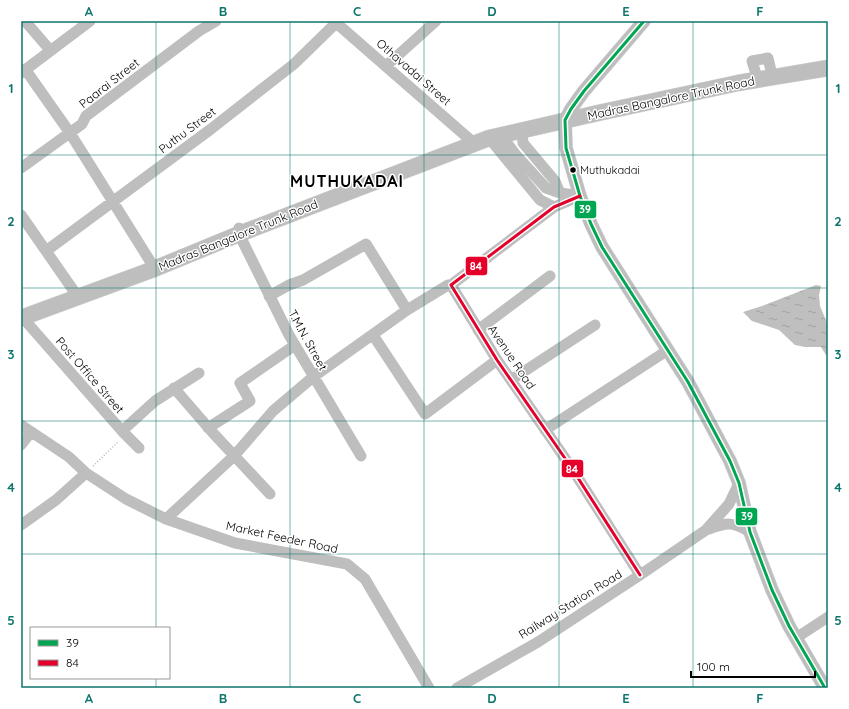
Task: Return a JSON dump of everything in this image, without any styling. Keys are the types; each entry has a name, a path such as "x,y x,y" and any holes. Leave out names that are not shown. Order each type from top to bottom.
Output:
{"highway":[{"path":"484,139 497,129 574,114 763,72 828,61"},
{"name":"Madras Bangalore Trunk Road","path":"22,315 76,294 150,261 171,257 239,230 484,139 522,131 574,114 598,113 738,83 828,68"},
{"name":"Madras Bangalore Trunk Road","path":"76,294 154,269 171,257"}],"main road":[{"path":"644,21 584,91 574,114 566,148 590,224 602,247 688,382 730,461 739,483 750,532 772,590 796,638 825,688"},
{"path":"574,114 609,71 633,46 652,21"}],"street":[{"path":"25,21 50,50"},
{"path":"90,21 23,71 70,133 150,261"},
{"name":"Paarai Street","path":"21,168 82,124 86,116 199,31 216,21"},
{"path":"386,66 436,21"},
{"name":"Othavadai Street","path":"335,22 386,66 484,139"},
{"name":"Puthu Street","path":"46,250 211,129 288,68 335,22"},
{"path":"522,131 523,143 555,181 560,193"},
{"path":"484,139 516,155 546,188 560,193 580,196"},
{"path":"484,139 540,200 554,207"},
{"path":"166,519 234,456 272,411 313,377 407,310 448,285 451,286 554,207 580,196"},
{"path":"21,215 76,294"},
{"name":"T.M.N. Street","path":"239,230 269,296 295,345 361,456"},
{"path":"269,296 289,285 303,280 366,244 407,310"},
{"path":"478,330 550,276"},
{"name":"Avenue Road","path":"451,286 497,360 545,430 640,575"},
{"name":"Post Office Street","path":"22,315 124,433 139,448"},
{"path":"511,380 595,325"},
{"path":"373,335 425,414 497,360"},
{"path":"208,428 250,401 240,383 295,345"},
{"path":"545,430 668,350"},
{"path":"124,433 155,401 199,373"},
{"path":"174,388 208,428 270,494"},
{"name":"Market Feeder Road","path":"21,425 68,457 86,473 126,498 166,519 235,542 347,564 365,579 429,688"},
{"path":"21,445 31,432"},
{"path":"21,525 56,500 86,473"},
{"name":"Railway Station Road","path":"457,688 538,642 706,530 729,504 739,483"},
{"path":"706,530 723,523 732,523 750,532"},
{"path":"796,638 828,617"}],"path":[{"path":"86,473 124,433"}],"water":[{"path":"816,285 821,286 819,295 820,306 828,325 828,355 826,355 821,347 805,347 795,345 779,330 752,321 743,312 762,306"}],"transit line":[{"name":"39","path":"644,21 584,91 571,109 565,120 566,148 580,196 602,247 688,382 730,461 739,483 750,532 772,590 789,626 825,688"},
{"name":"84","path":"580,196 554,207 451,285 497,360 571,467 640,575"}],"place":[{"name":"Muthukadai","path":"573,170"}],"district":[{"name":"MUTHUKADAI","path":"347,181"}]}
